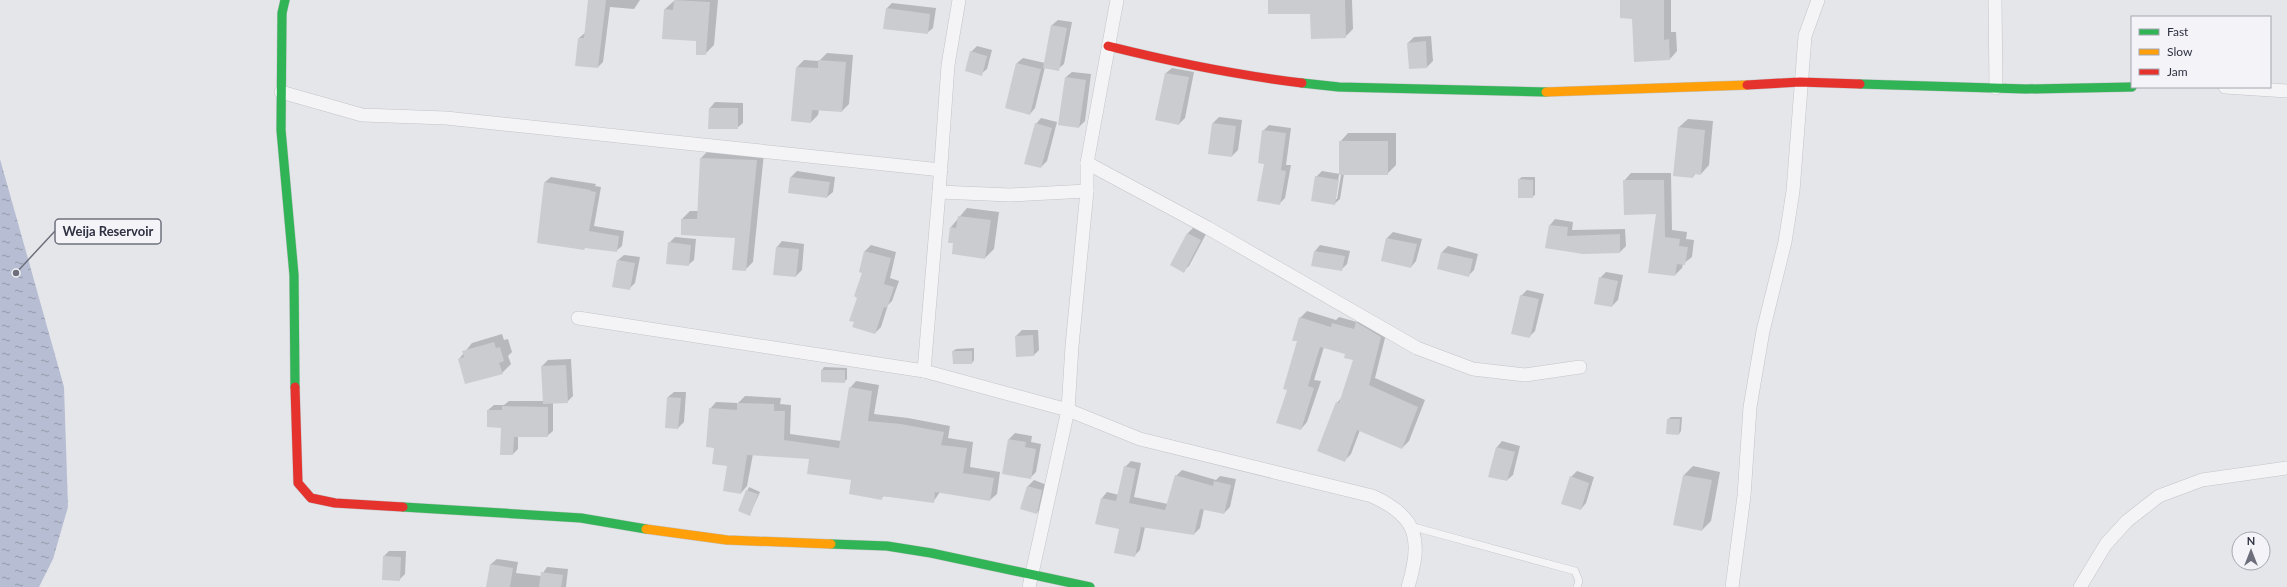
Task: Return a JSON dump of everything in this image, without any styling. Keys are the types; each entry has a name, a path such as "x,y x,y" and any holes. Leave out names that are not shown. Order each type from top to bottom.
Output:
{"street":[{"path":"285,0 282,13 281,130 294,275 294,436 298,483 311,498 335,503 581,518 678,535 727,540 887,546 931,552 1090,587"},
{"path":"924,371 941,170 948,65 959,0"},
{"path":"1029,587 1068,410 1072,346 1087,191 1087,163 1117,0"},
{"path":"1732,587 1744,496 1750,407 1763,330 1785,242 1793,191 1797,151 1800,82 1805,36 1818,0"},
{"path":"1995,0 1996,88"},
{"path":"1108,46 1167,61 1247,76 1339,88 1547,92 1702,88 1800,82 1996,88 2131,86"},
{"path":"2237,88 2287,92"},
{"path":"281,92 362,115 446,118 941,170"},
{"path":"1087,163 1208,228 1417,348 1473,369 1525,375 1580,367"},
{"path":"939,192 1010,195 1087,191"},
{"path":"578,318 924,371 1068,410 1140,439 1372,496 1392,505 1410,526 1416,543 1416,555 1408,587"},
{"path":"2080,587 2106,544 2127,521 2159,496 2202,480 2287,468"}],"lane":[{"path":"1410,526 1575,571 1579,581 1577,587"}],"water":[{"path":"0,159 64,387 68,507 53,559 39,587 0,587"}],"building":[{"path":"588,0 606,0 598,68 575,66 578,38 584,38"},
{"path":"674,0 710,2 706,55 696,55 696,41 662,39 664,9 673,10"},
{"path":"1268,0 1345,0 1346,38 1311,39 1310,14 1268,14"},
{"path":"1620,0 1664,0 1664,40 1669,39 1670,60 1634,62 1632,19 1620,18"},
{"path":"886,8 930,14 928,34 883,29"},
{"path":"1051,25 1067,28 1059,71 1043,68"},
{"path":"1426,41 1427,68 1409,69 1407,43"},
{"path":"970,51 987,56 982,76 965,71"},
{"path":"818,60 846,62 842,112 812,110 811,123 791,121 796,67 818,68"},
{"path":"1016,63 1041,69 1030,115 1005,108"},
{"path":"1165,73 1189,77 1179,125 1155,120"},
{"path":"1065,77 1086,80 1079,128 1058,125"},
{"path":"709,108 738,108 738,129 708,129"},
{"path":"1035,123 1052,128 1041,168 1024,164"},
{"path":"1212,123 1236,126 1232,157 1208,154"},
{"path":"1678,127 1705,130 1701,175 1694,174 1693,178 1673,176"},
{"path":"1262,130 1286,133 1281,170 1286,171 1280,205 1257,201 1264,164 1258,163"},
{"path":"1339,141 1388,141 1388,175 1339,175"},
{"path":"700,158 757,160 746,271 732,270 735,238 681,235 681,219 697,219"},
{"path":"1315,176 1339,180 1335,205 1311,201"},
{"path":"790,177 830,182 827,198 788,193"},
{"path":"1518,179 1533,180 1533,198 1518,198"},
{"path":"1623,180 1664,180 1665,237 1680,239 1679,246 1688,247 1685,265 1677,264 1675,276 1648,273 1656,214 1624,215"},
{"path":"544,182 596,192 589,231 619,236 617,252 585,248 584,250 537,243"},
{"path":"958,216 991,220 985,259 952,254 953,243 948,243 950,227 956,228"},
{"path":"1549,225 1568,227 1567,236 1620,234 1620,253 1583,254 1545,248"},
{"path":"1187,233 1201,240 1184,273 1170,265"},
{"path":"1386,238 1417,244 1411,268 1381,261"},
{"path":"668,242 691,245 689,266 666,264"},
{"path":"776,247 799,249 796,277 773,275"},
{"path":"864,251 891,258 884,284 894,287 887,308 884,307 875,334 852,327 854,322 849,321 857,298 854,296 862,273 859,272"},
{"path":"1314,251 1345,256 1342,271 1311,266"},
{"path":"1441,252 1473,259 1469,277 1437,269"},
{"path":"617,260 635,263 630,290 612,287"},
{"path":"1599,277 1618,281 1612,307 1594,304"},
{"path":"1520,295 1539,299 1530,338 1511,334"},
{"path":"1299,317 1331,327 1332,323 1354,329 1356,322 1381,337 1369,385 1418,407 1402,449 1357,430 1345,462 1317,451 1336,402 1339,403 1353,360 1344,358 1345,354 1320,347 1308,386 1314,388 1301,430 1276,423 1287,390 1283,389 1297,341 1292,341"},
{"path":"1033,335 1034,356 1016,357 1015,336"},
{"path":"494,342 496,348 500,347 504,361 499,363 503,374 465,384 458,359 464,357 462,351"},
{"path":"952,351 972,351 972,364 953,364"},
{"path":"566,365 568,403 543,404 541,366"},
{"path":"821,370 845,370 845,383 821,382"},
{"path":"849,387 872,391 868,421 901,424 944,432 941,445 967,448 963,473 994,478 990,501 935,492 934,503 882,496 882,500 849,494 851,480 807,474 809,459 747,455 741,494 723,491 727,466 712,464 714,448 706,447 709,408 737,410 737,403 774,404 774,411 785,411 784,440 839,448"},
{"path":"667,397 681,398 678,429 665,428"},
{"path":"502,406 548,407 548,437 514,437 513,455 500,455 501,428 487,427 487,410 502,410"},
{"path":"1667,419 1680,419 1679,435 1666,434"},
{"path":"1008,439 1026,442 1025,447 1036,449 1031,479 1002,474"},
{"path":"1496,447 1515,452 1507,481 1488,477"},
{"path":"1124,466 1136,469 1129,503 1165,510 1175,475 1213,486 1214,481 1231,485 1224,514 1200,509 1194,535 1141,527 1135,557 1114,553 1119,529 1095,524 1101,498 1116,501"},
{"path":"1683,475 1712,480 1702,531 1673,525"},
{"path":"1570,476 1589,483 1581,510 1561,504"},
{"path":"1027,486 1042,490 1037,514 1020,509"},
{"path":"746,490 758,494 750,516 738,511"},
{"path":"383,556 401,557 400,581 382,580"},
{"path":"490,564 513,568 510,587 486,587"},
{"path":"541,572 563,575 561,587 539,587"}],"traffic: fast":[{"path":"285,0 282,13 281,130 294,275 295,387"},
{"path":"1302,83 1339,87 1546,92"},
{"path":"1860,84 2026,89 2131,87"},
{"path":"403,507 581,518 646,529"},
{"path":"831,544 887,546 931,553 1090,587"}],"traffic: slow":[{"path":"1546,92 1747,85"},
{"path":"646,529 727,540 831,544"}],"traffic: jam":[{"path":"1108,46 1204,68 1302,83"},
{"path":"1747,85 1800,82 1860,84"},
{"path":"295,387 298,483 311,498 335,503 403,507"}],"place":[{"name":"Weija Reservoir","path":"16,273"}]}
